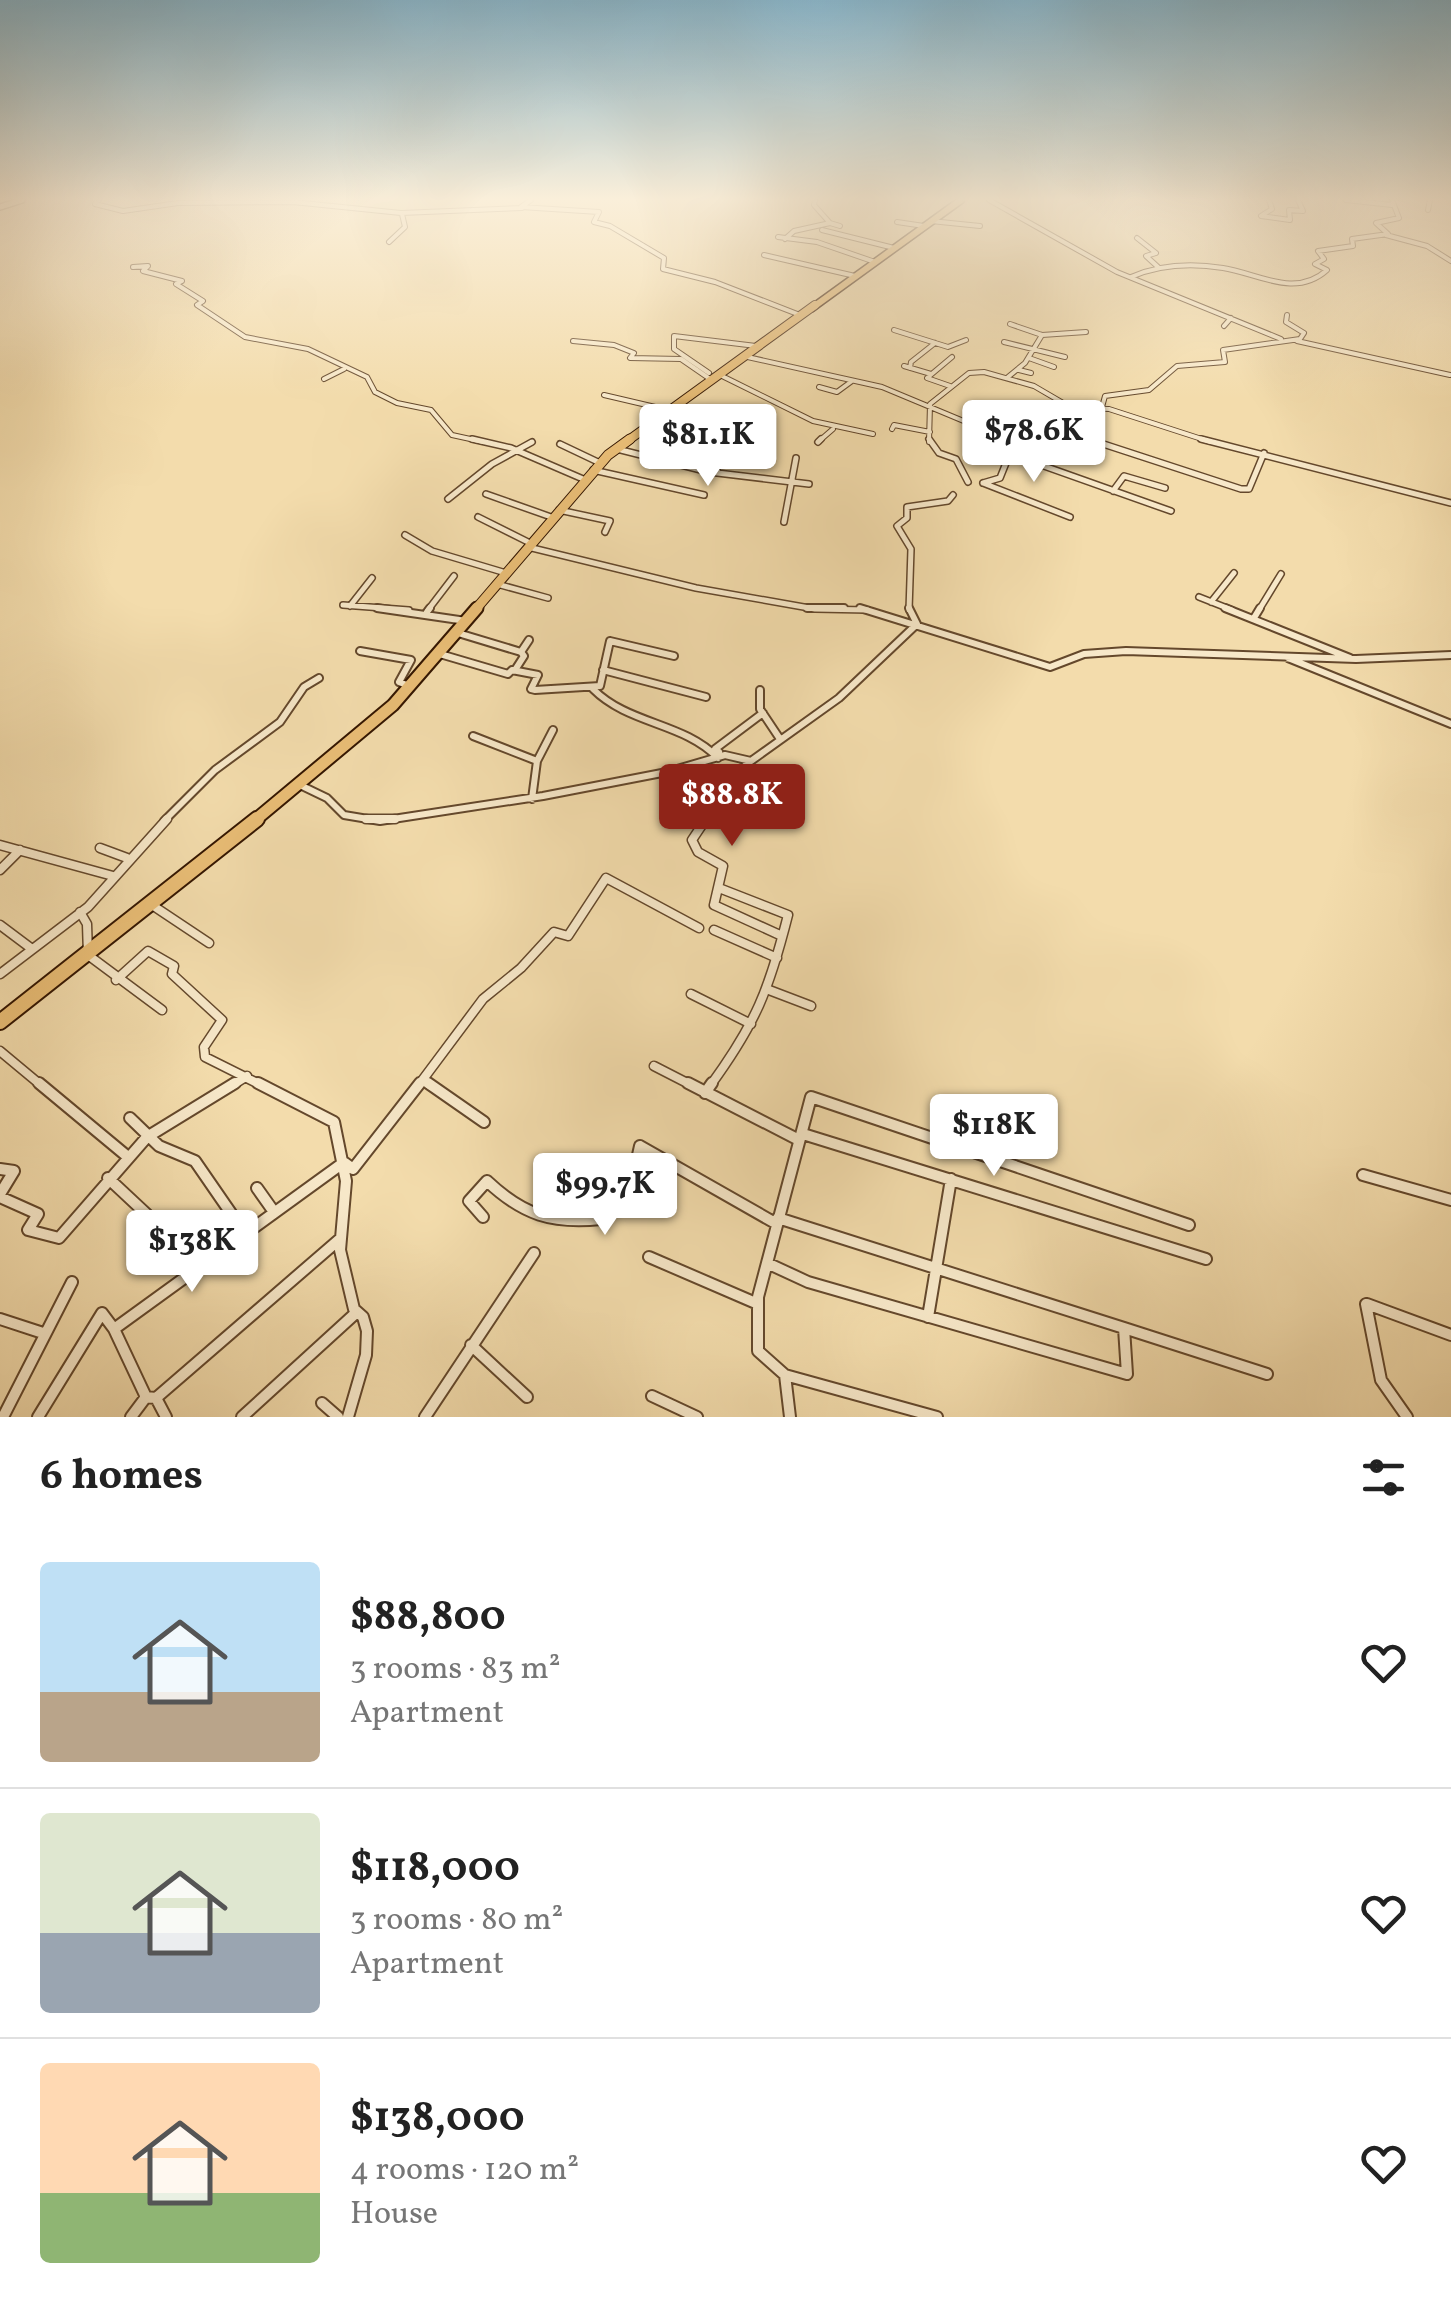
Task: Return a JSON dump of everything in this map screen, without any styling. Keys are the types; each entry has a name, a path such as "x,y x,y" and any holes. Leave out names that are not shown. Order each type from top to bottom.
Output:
{"highway":[{"path":"0,1022 300,785 410,687 596,466 868,266"}],"street":[{"path":"134,267 146,266"},
{"path":"148,266 143,271 182,281 176,284 203,301 198,305 208,314 245,337 294,345 371,380 375,392 396,403 431,410 452,435 521,452 583,479"},
{"path":"663,266 723,282 748,298 800,315"},
{"path":"812,266 855,276"},
{"path":"1107,266 1281,339"},
{"path":"1131,277 1174,266"},
{"path":"1212,266 1230,268 1262,284 1285,286 1325,274 1317,266"},
{"path":"1286,315 1288,324 1304,334 1297,340"},
{"path":"1224,326 1231,318"},
{"path":"1010,324 1042,335 1086,332"},
{"path":"894,330 948,347 966,340"},
{"path":"714,376 676,351 668,339 690,335 756,346"},
{"path":"1008,377 1029,358 1042,335"},
{"path":"1101,408 1106,396 1149,390 1166,379 1172,368 1224,362 1223,350 1281,339 1450,375"},
{"path":"574,341 614,345 634,353 630,358 642,361 681,358 833,429 874,434"},
{"path":"1004,342 1065,357"},
{"path":"931,374 907,367 934,344"},
{"path":"743,356 853,380 930,404 1033,450"},
{"path":"951,387 927,378 952,357"},
{"path":"1029,358 1054,367"},
{"path":"1172,361 1183,365"},
{"path":"324,379 346,368"},
{"path":"1019,370 1031,374"},
{"path":"930,404 970,372 1008,377 1073,407 1110,409 1168,431 1451,504"},
{"path":"1110,409 1111,399 1153,393 1172,377"},
{"path":"819,387 837,392 853,380"},
{"path":"604,395 668,410"},
{"path":"930,404 929,442 939,453 956,459 957,468 968,482"},
{"path":"1036,439 1035,434 1073,407"},
{"path":"991,433 1002,424"},
{"path":"892,430 894,425 930,432"},
{"path":"1046,426 1241,489 1249,489 1264,453"},
{"path":"818,442 833,429"},
{"path":"716,436 706,456 718,472"},
{"path":"1016,456 1036,439"},
{"path":"1036,439 1093,457"},
{"path":"448,499 532,442"},
{"path":"714,443 754,446"},
{"path":"560,444 596,466 645,485 704,495"},
{"path":"616,449 718,472 809,484"},
{"path":"1070,517 983,484 1000,478 1008,458 1016,456 1170,510"},
{"path":"784,522 796,458"},
{"path":"1113,490 1124,476 1165,488"},
{"path":"486,494 554,514 610,521 605,532"},
{"path":"917,624 909,612 911,549 896,526 907,518 908,507 948,501 953,495"},
{"path":"478,517 528,545 657,580 815,609 848,605 1050,667 1084,654 1126,652 1350,659 1451,655"},
{"path":"406,534 432,551 506,573"},
{"path":"1211,602 1234,573"},
{"path":"1254,618 1281,574"},
{"path":"426,612 454,576"},
{"path":"372,578 346,606 426,612 468,621"},
{"path":"497,584 548,598"},
{"path":"1199,597 1350,659"},
{"path":"782,936 714,905 723,866 698,852 692,836 706,818 734,803 743,786 742,768 780,740 794,735 839,698 878,662 895,638 917,624"},
{"path":"440,654 508,674 516,670 524,656 458,633"},
{"path":"521,652 529,640"},
{"path":"516,670 538,675 531,689 535,690 593,689 600,686 610,641 674,656"},
{"path":"360,651 411,660 400,682 410,687"},
{"path":"1287,657 1300,666 1451,724"},
{"path":"603,670 706,696"},
{"path":"0,974 80,912 220,765 284,718 304,687 319,678"},
{"path":"593,689 640,724 698,739 721,756"},
{"path":"760,690 763,713 780,740"},
{"path":"721,756 715,749 763,713"},
{"path":"532,798 537,761 553,730"},
{"path":"473,736 537,761"},
{"path":"300,785 327,798 344,815 366,820 425,817 721,756 751,761"},
{"path":"0,845 112,876"},
{"path":"100,848 128,858"},
{"path":"0,870 21,849"},
{"path":"344,1162 352,1170 362,1160 483,999 521,968 554,932 568,936 606,878 699,928"},
{"path":"705,1093 769,990 788,915 720,888"},
{"path":"151,904 209,943"},
{"path":"80,912 87,924 88,955 116,980 162,1010"},
{"path":"0,925 32,949"},
{"path":"714,930 777,958"},
{"path":"116,980 148,951 174,966 172,974 222,1020 203,1054 334,1122 344,1162 340,1250 366,1331 366,1355 348,1417"},
{"path":"769,990 811,1006"},
{"path":"691,994 751,1024"},
{"path":"0,1051 128,1157"},
{"path":"654,1066 801,1137 951,1179 1206,1259"},
{"path":"0,1169 14,1171 0,1196 38,1214 28,1230 58,1238 147,1137 248,1076"},
{"path":"424,1082 484,1122"},
{"path":"790,1417 785,1375 758,1351 758,1304 811,1096 1190,1225"},
{"path":"130,1118 147,1137 196,1161 244,1232"},
{"path":"482,1216 469,1201 487,1181 529,1218 563,1223 602,1219 632,1182 640,1146 691,1179 778,1221 936,1266 1268,1374"},
{"path":"114,1329 344,1162"},
{"path":"1363,1176 1451,1200"},
{"path":"108,1178 201,1265"},
{"path":"928,1317 951,1179"},
{"path":"257,1188 274,1212"},
{"path":"131,1417 342,1237"},
{"path":"425,1417 534,1253"},
{"path":"649,1257 758,1304"},
{"path":"767,1263 808,1282 1127,1374 1124,1328"},
{"path":"3,1417 72,1282"},
{"path":"1407,1417 1381,1380 1366,1304 1451,1335"},
{"path":"242,1417 357,1312"},
{"path":"38,1417 102,1313 166,1417"},
{"path":"0,1319 43,1333"},
{"path":"471,1345 527,1397"},
{"path":"785,1375 794,1374 938,1417"},
{"path":"652,1396 696,1417"},
{"path":"322,1403 338,1417"}]}
